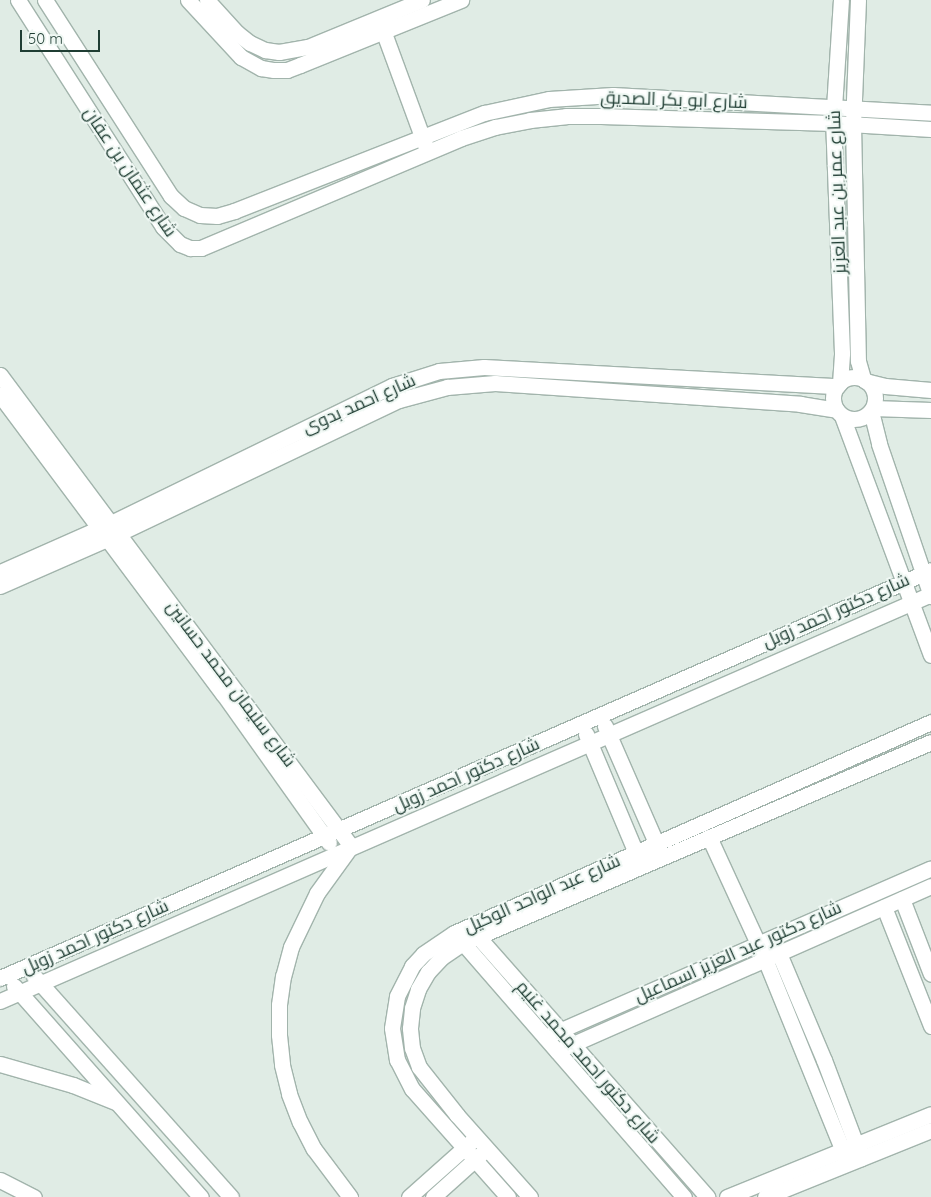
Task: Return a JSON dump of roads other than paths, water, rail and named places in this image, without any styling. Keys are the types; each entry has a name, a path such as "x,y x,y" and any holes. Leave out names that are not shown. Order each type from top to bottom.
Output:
{"street":[{"name":"شارع عثمان بن عفان","path":"18,0 163,227 180,244 190,248 202,248 428,153"},
{"name":"شارع عثمان بن عفان","path":"45,0 172,196 184,208 200,216 217,216 234,211 422,137"},
{"path":"188,0 241,57 260,68 274,70 293,68 381,26 422,0"},
{"path":"207,0 237,33 250,43 265,50 279,52 381,26 461,0"},
{"name":"شارع عمر بن عبد العزيز","path":"839,384 842,353 834,108 841,0"},
{"name":"شارع عمر بن عبد العزيز","path":"858,0 854,124 858,361 864,380"},
{"path":"381,26 428,153"},
{"name":"شارع ابو بكر الصديق","path":"422,137 484,113 549,99 613,95 931,113"},
{"name":"شارع ابو بكر الصديق","path":"428,153 461,138 495,127 530,120 566,116 834,123 931,129"},
{"name":"شارع احمد بدوى","path":"0,586 392,386 439,372 484,367 839,384"},
{"path":"0,375 109,531"},
{"path":"931,390 885,386 851,378 839,384 834,395 839,413 931,655"},
{"path":"864,380 873,390 875,396 872,409 879,444 927,572 931,594"},
{"name":"شارع احمد بدوى","path":"0,572 109,531 399,400 447,387 496,383 800,404 839,413"},
{"path":"0,395 109,531"},
{"path":"839,413 848,418 861,418 872,409 931,410"},
{"name":"شارع سليمان محمد حسانين","path":"109,531 351,846"},
{"name":"شارع سليمان محمد حسانين","path":"109,531 336,853"},
{"name":"شارع دكتور احمد زويل","path":"3,977 927,572"},
{"name":"شارع دكتور احمد زويل","path":"0,1001 931,594"},
{"path":"600,715 659,851"},
{"name":"شارع عبد الواحد الوكيل","path":"508,1197 412,1089 397,1060 392,1028 397,996 412,966 435,943 459,938 639,860 931,722"},
{"path":"581,724 639,860"},
{"name":"شارع عبد الواحد الوكيل","path":"659,851 708,837 931,742"},
{"path":"708,837 765,942 779,953 852,1154"},
{"path":"350,1197 314,1149 300,1122 289,1094 282,1065 279,1006 283,976 291,947 317,894 351,846"},
{"name":"شارع دكتور عبد العزيز اسماعيل","path":"545,1037 931,868"},
{"name":"شارع دكتور عبد العزيز اسماعيل","path":"557,1050 931,886"},
{"path":"902,899 931,974"},
{"path":"884,907 931,1026"},
{"name":"شارع دكتور احمد محمد غنيم","path":"473,932 707,1197"},
{"name":"شارع عبد الواحد الوكيل","path":"459,938 428,972 418,989 412,1008 410,1028 412,1048 419,1067 431,1084 530,1197"},
{"name":"شارع دكتور احمد محمد غنيم","path":"459,938 684,1197"},
{"path":"765,942 765,959 852,1154"},
{"path":"26,967 231,1197"},
{"path":"3,977 20,992 201,1197"},
{"path":"0,1064 73,1085 118,1104"},
{"path":"765,1197 931,1114"},
{"path":"727,1197 852,1154 931,1130"},
{"path":"409,1197 464,1148 482,1143"},
{"path":"433,1197 474,1160 482,1143"},
{"path":"0,1180 34,1197"}]}
